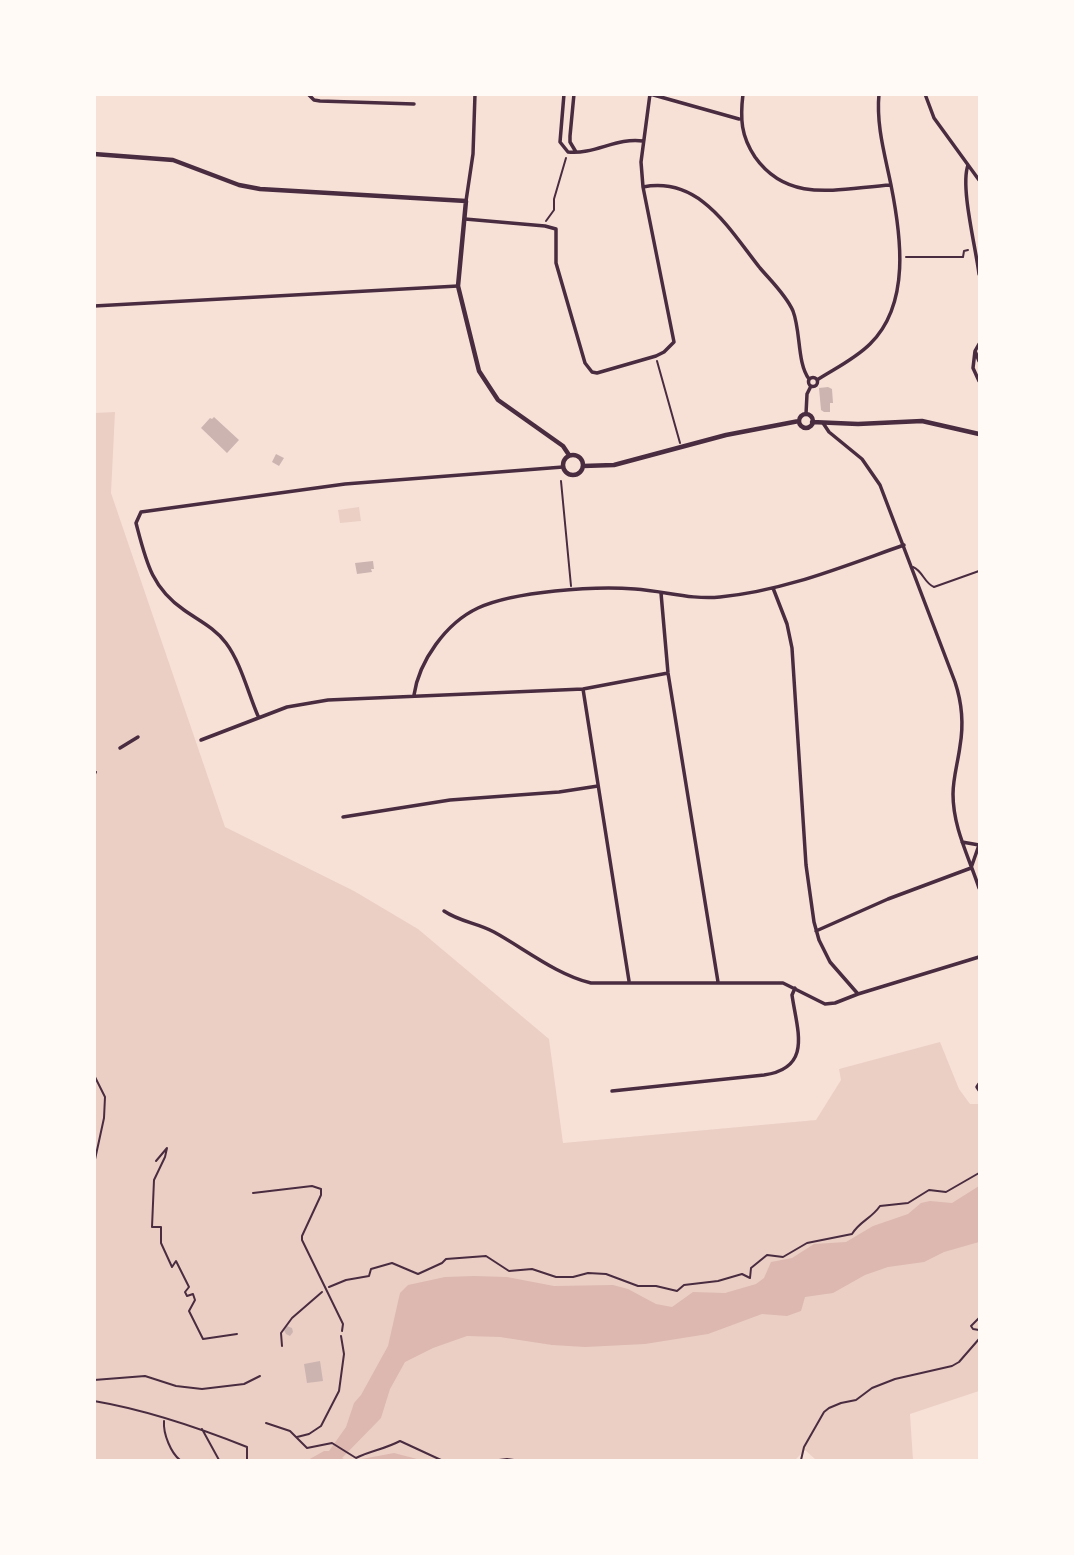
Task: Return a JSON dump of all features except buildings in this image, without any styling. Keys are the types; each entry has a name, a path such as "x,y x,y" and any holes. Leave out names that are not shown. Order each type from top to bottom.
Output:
{"street":[{"path":"309,94 314,100 320,101 414,104"},
{"path":"475,94 472,155 458,286 477,364 490,390 509,408 563,446 569,455 578,456 582,460 583,466 579,472 567,473 563,467 569,455"},
{"path":"564,94 560,142 568,152 577,153 631,139 643,141"},
{"path":"574,94 570,142 577,153"},
{"path":"465,219 556,229 556,262 588,369 597,373 656,356 671,346 675,336 641,176 650,94 740,120"},
{"path":"743,94 740,120 745,139 764,169 788,186 815,190 891,185"},
{"path":"811,386 862,351 884,327 894,306 897,290 897,220 878,126 879,94"},
{"path":"925,94 934,118 979,180"},
{"path":"94,154 173,160 239,185 260,190 467,201"},
{"path":"968,165 968,206 979,274"},
{"path":"643,187 666,184 701,200 720,217 791,307 799,332 802,367 811,386 807,394 806,414"},
{"path":"94,306 458,286"},
{"path":"979,344 972,368 979,380"},
{"path":"975,351 979,361"},
{"path":"809,379 814,377 817,380"},
{"path":"799,421 802,415 806,414"},
{"path":"806,414 813,422"},
{"path":"583,466 614,465 726,435 799,421"},
{"path":"799,421 807,427 813,422 922,421 979,434"},
{"path":"823,422 829,432 853,450 880,485 960,697 962,727 953,794 957,824 979,888"},
{"path":"258,716 225,642 208,625 173,602 155,582 136,519 141,512 345,484 563,467"},
{"path":"414,695 418,677 453,625 489,604 572,590 616,588 705,598 773,588 904,545"},
{"path":"773,588 792,648 806,865 816,931 830,962 858,994"},
{"path":"661,592 668,673 718,982"},
{"path":"201,740 258,716 287,707 328,700 583,689 668,673"},
{"path":"583,689 629,982"},
{"path":"120,748 138,737"},
{"path":"343,817 450,800 559,792 598,786"},
{"path":"962,842 979,845 971,868"},
{"path":"816,931 888,899 971,868"},
{"path":"444,911 456,919 495,932 591,983 783,983 825,1004 979,957"},
{"path":"612,1091 764,1076 786,1069 797,1055 799,1045 792,995 795,988"}],"lane":[{"path":"912,567 917,568 928,585 934,587 979,571"},
{"path":"253,1193 312,1186 321,1189 321,1195 302,1236 344,1324 342,1331"}],"path":[{"path":"545,226 555,206 566,158 569,156"},
{"path":"898,257 963,257 964,251 976,248"},
{"path":"656,356 681,448"},
{"path":"561,481 572,590"},
{"path":"94,776 96,772"},
{"path":"94,1075 105,1097 104,1118 94,1164"},
{"path":"156,1161 167,1148 154,1180 152,1227 161,1227 161,1243 172,1267 176,1261 189,1287 185,1292 187,1296 193,1294 195,1300 189,1311 203,1339 237,1335"},
{"path":"282,1346 281,1333 292,1318 326,1289 346,1280 369,1276 372,1269 393,1263 418,1274 446,1259 486,1256 509,1271 532,1269 556,1277 573,1277 588,1273 606,1275 638,1286 656,1286 677,1291 684,1285 718,1281 742,1274 750,1278 751,1268 767,1255 783,1257 807,1243 852,1234 858,1224 873,1216 880,1206 908,1203 929,1190 946,1192 979,1173"},
{"path":"979,1318 971,1326 979,1330"},
{"path":"297,1437 309,1434 321,1426 339,1391 344,1354 342,1331"},
{"path":"801,1461 810,1436 829,1408 856,1400 872,1388 895,1379 952,1366 959,1362 979,1339"},
{"path":"94,1380 145,1376 176,1386 202,1389 244,1384 260,1376"},
{"path":"94,1401 141,1409 247,1447 247,1461"},
{"path":"164,1419 163,1428 174,1456 180,1461"},
{"path":"266,1423 279,1426 297,1437 307,1448 332,1443 356,1458 368,1452 381,1451 400,1441 440,1461"},
{"path":"201,1429 219,1461"},
{"path":"499,1461 514,1461"}],"shaded area":[{"path":"115,412 111,493 225,827 354,891 418,929 549,1039 563,1143 816,1120 841,1080 839,1069 940,1042 959,1089 970,1104 979,1104 979,1391 910,1414 913,1460 816,1460 805,1450 795,1460 95,1460 94,413"},
{"path":"359,507 361,521 340,523 338,510"},
{"path":"979,1186 979,1242 944,1252 924,1262 888,1267 865,1275 833,1293 805,1297 801,1311 787,1316 762,1314 708,1334 645,1344 585,1347 467,1336 433,1348 405,1362 390,1389 381,1418 342,1458 346,1460 308,1460 329,1451 346,1427 354,1403 388,1346 400,1293 408,1285 445,1277 474,1276 507,1277 554,1286 613,1285 628,1289 656,1304 672,1307 693,1292 725,1293 756,1284 764,1278 771,1262 792,1258 814,1244 846,1242 873,1226 908,1214 921,1203 952,1203"},
{"path":"394,1453 421,1460 356,1460"}]}
